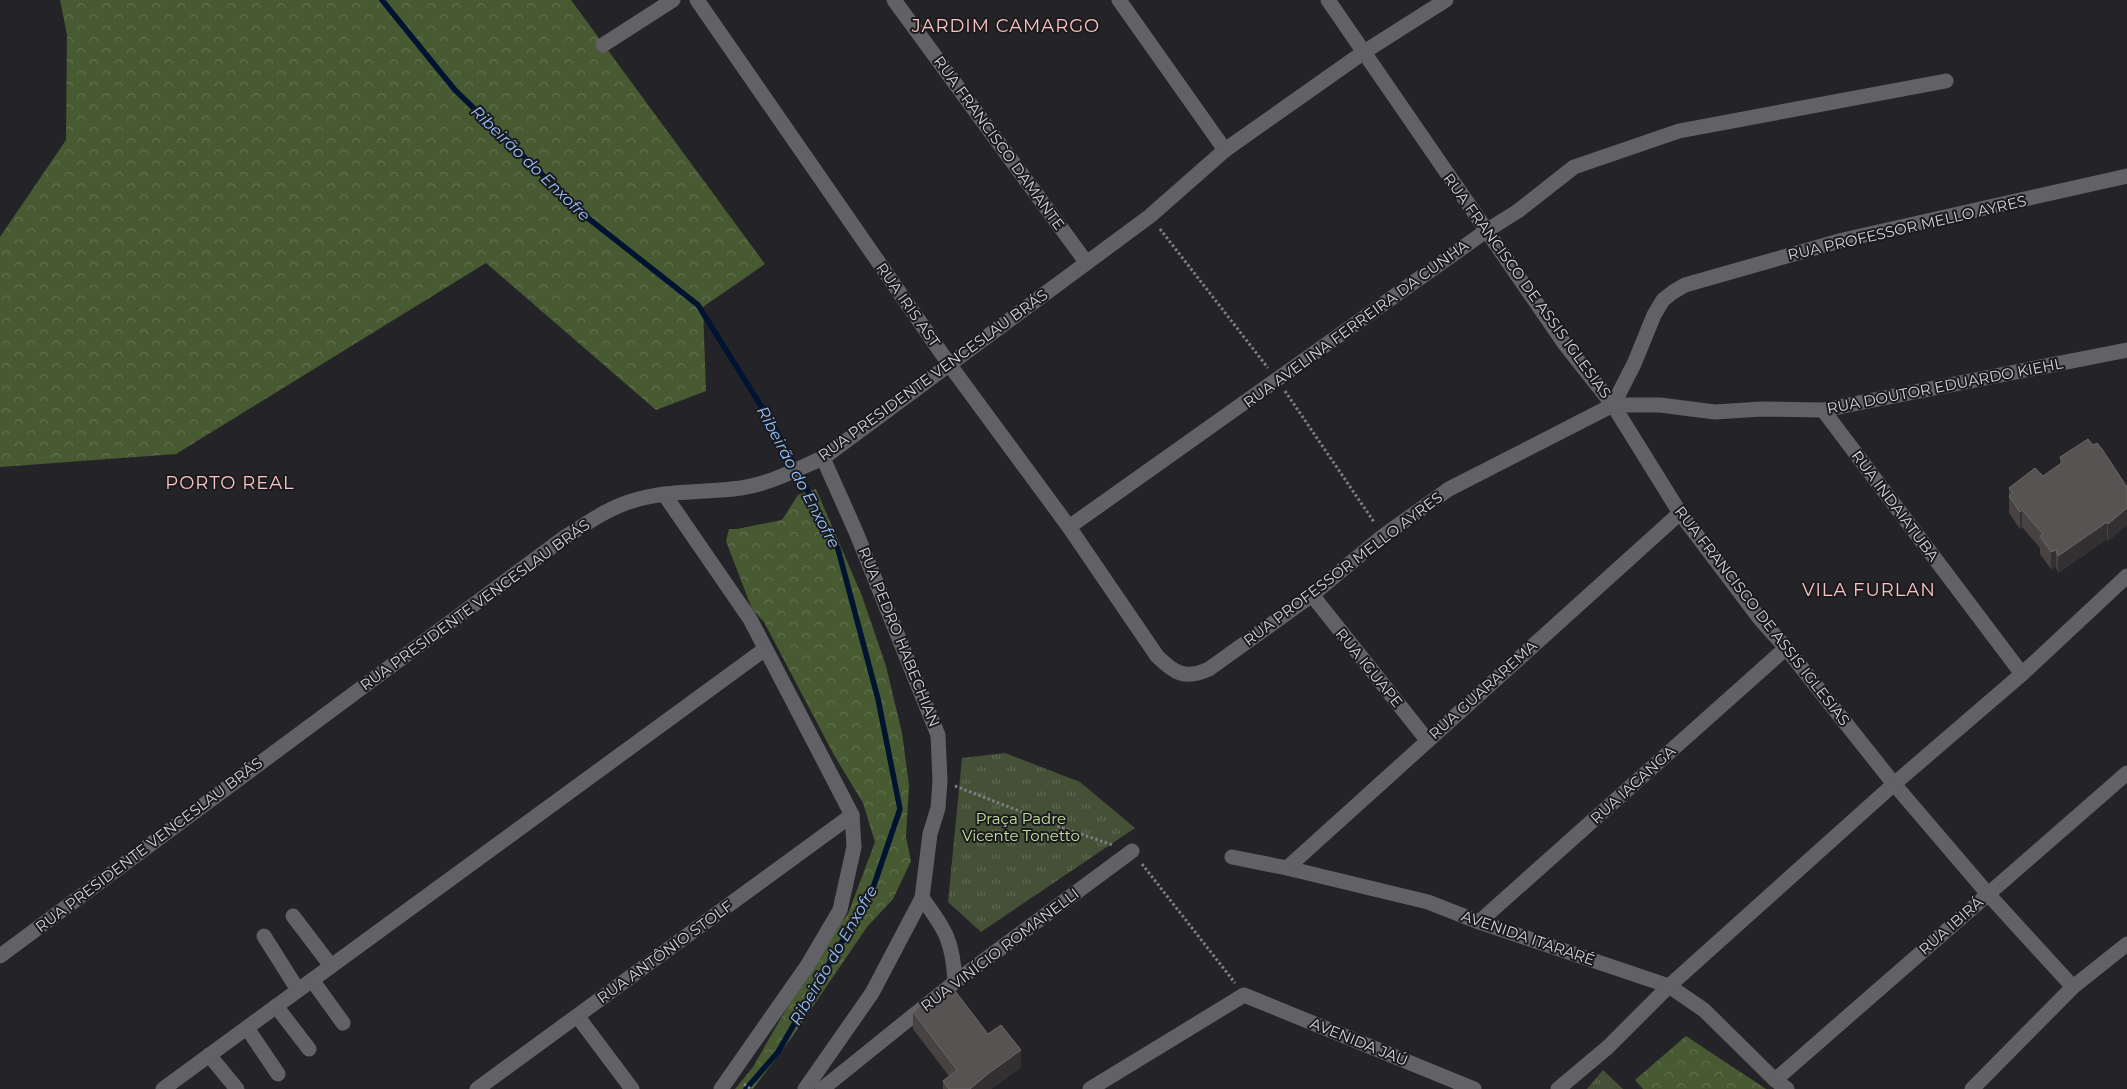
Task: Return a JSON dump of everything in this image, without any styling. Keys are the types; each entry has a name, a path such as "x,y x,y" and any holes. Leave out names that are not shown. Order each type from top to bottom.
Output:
{"street":[{"path":"603,44 673,0"},
{"name":"RUA IRIS AST","path":"697,0 949,364 1069,527 1156,656 1169,668 1181,674"},
{"name":"RUA FRANCISCO DAMANTE","path":"894,0 1086,262"},
{"path":"1119,0 1225,150"},
{"name":"RUA FRANCISCO DE ASSIS IGLESIAS","path":"1328,0 1564,342 1613,405 1680,513 1760,619 1786,648 1894,784 1988,894 2073,986"},
{"name":"RUA PRESIDENTE VENCESLAU BRÁS","path":"0,956 564,537 604,513 631,501 664,494 743,488 779,479 823,458 1150,216 1225,150 1364,52 1446,0"},
{"name":"RUA AVELINA FERREIRA DA CUNHA","path":"1069,527 1486,231 1518,211 1574,167 1678,131 1946,81"},
{"name":"RUA PROFESSOR MELLO AYRES","path":"1181,674 1197,674 1209,669 1312,595 1383,536 1449,489 1613,405 1634,364 1654,315 1663,300 1685,285 1843,240 2127,176"},
{"name":"RUA DOUTOR EDUARDO KIEHL","path":"1613,405 1660,406 1715,412 1762,409 1824,410 2127,350"},
{"name":"RUA INDAIATUBA","path":"1824,410 2022,674"},
{"name":"RUA PEDRO HABECHIAN","path":"804,1089 872,993 922,898 930,834 940,780 938,736 878,584 823,458"},
{"path":"664,494 750,619 852,815 854,848 840,910 807,966 721,1089"},
{"name":"RUA GUARAREMA","path":"1287,868 1680,513"},
{"path":"1558,1089 1608,1047 1669,986 1894,784 2022,674 2127,576"},
{"name":"RUA IGUAPE","path":"1312,595 1427,740"},
{"path":"163,1089 765,648"},
{"name":"RUA IACANGA","path":"1479,922 1786,648"},
{"name":"RUA IBIRÁ","path":"1781,1085 1988,894 2127,772"},
{"name":"RUA ANTÔNIO STOLF","path":"477,1089 852,815"},
{"name":"RUA VINÍCIO ROMANELLI","path":"822,1089 955,982 1132,851"},
{"name":"AVENIDA ITARARÉ","path":"1232,857 1287,868 1428,902 1479,922 1669,986 1704,1010 1781,1085"},
{"path":"922,898 943,926 949,940 954,955 955,982"},
{"path":"293,916 331,966"},
{"path":"264,936 298,990"},
{"path":"1972,1089 2073,986 2127,944"},
{"path":"312,980 344,1023"},
{"name":"AVENIDA JAÚ","path":"1090,1089 1244,995 1457,1085 1474,1089"},
{"path":"276,1006 309,1049"},
{"path":"578,1016 632,1089"},
{"path":"247,1028 278,1074"},
{"path":"209,1055 237,1089"}],"green space":[{"path":"60,0 571,0 765,264 703,307 706,391 656,410 486,263 176,454 0,467 0,237 66,140 67,35"},
{"path":"816,489 862,596 886,666 902,733 909,785 906,837 911,861 893,899 867,927 792,1037 753,1089 735,1089 753,1067 825,941 848,914 875,842 863,803 834,755 764,622 752,609 726,541 729,529 782,520 798,495"},
{"name":"Praça Padre Vicente Tonetto","path":"1005,753 1080,782 1135,828 981,932 948,902 962,758"},
{"path":"1686,1036 1766,1089 1643,1089 1635,1080"},
{"path":"1603,1070 1623,1089 1587,1089"}],"building":[{"path":"2088,439 2093,445 2097,443 2102,449 2127,487 2127,508 2108,524 2107,522 2058,556 2056,550 2051,552 2040,536 2043,534 2022,510 2020,512 2009,496 2013,493 2009,488 2035,468 2043,476 2063,462 2060,457"},
{"path":"952,987 988,1034 1001,1025 1021,1050 970,1089 949,1089 943,1081 957,1070 913,1012 932,996"}],"waterway":[{"name":"Ribeirão do Enxofre","path":"382,0 455,90 584,215 698,305 776,430 838,549 878,699 900,809 873,888 778,1052 746,1089"}],"district":[{"name":"JARDIM CAMARGO","path":"1006,26"},
{"name":"PORTO REAL","path":"230,483"},
{"name":"VILA FURLAN","path":"1869,590"}]}
